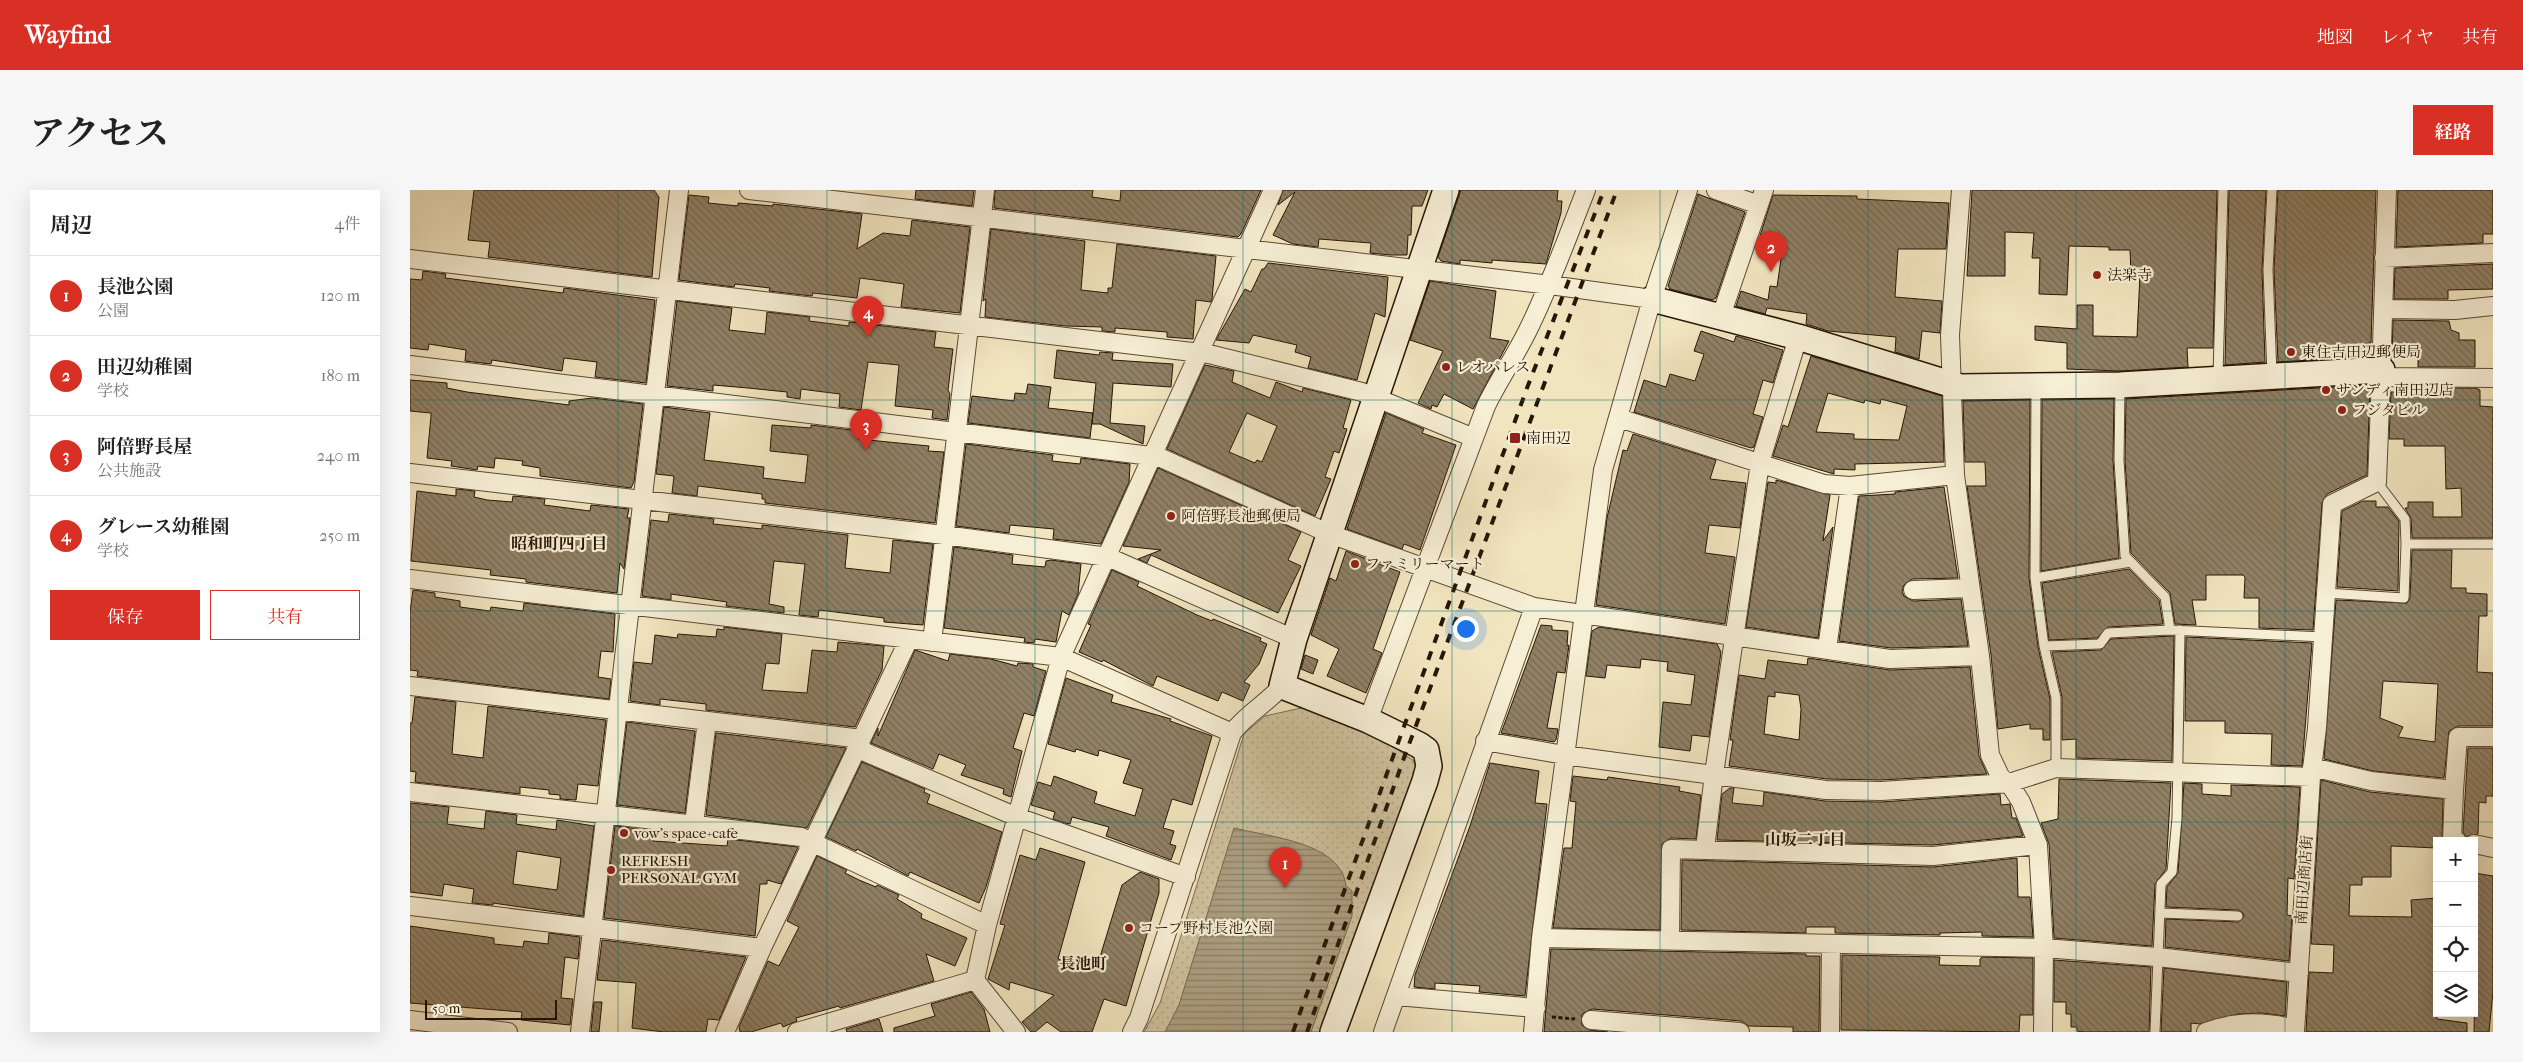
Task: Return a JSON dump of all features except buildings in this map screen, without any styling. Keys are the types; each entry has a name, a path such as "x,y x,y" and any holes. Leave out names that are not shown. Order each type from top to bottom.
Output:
{"street":[{"path":"580,1032 679,190"},
{"path":"749,190 1419,269 1652,299 1798,337 1960,387 2120,385 2382,373 2493,378"},
{"path":"932,642 985,190"},
{"path":"974,980 987,925 1061,657 1273,190"},
{"path":"1132,1032 1140,1018 1232,733 1240,722 1270,700 1282,686 1294,639 1446,190"},
{"path":"1368,720 1427,568 1474,438 1500,376 1526,335 1550,285 1586,190"},
{"path":"1396,996 1535,1019 1541,938 1602,470 1619,418 1652,299 1688,190"},
{"path":"1716,190 1762,197 1721,316"},
{"path":"1961,190 1950,335 1951,385 1955,420 1955,475 1980,656 1990,755 2001,778 2009,783 2022,802 2038,845 2044,948 2043,1032"},
{"path":"2377,482 2387,190"},
{"path":"2384,258 2493,253"},
{"path":"410,258 667,291 1200,353 1376,397 1474,438"},
{"path":"2384,309 2456,310 2493,306"},
{"path":"1705,849 1714,774 1760,463 1798,337"},
{"path":"410,365 1159,457 1330,534 1534,607 1890,659 1980,656"},
{"path":"1619,418 1824,484 1850,486 1955,475"},
{"path":"410,473 944,535 1108,557 1294,639"},
{"name":"南田辺商店街","path":"2295,1031 2332,504 2377,482"},
{"path":"1827,650 1850,486"},
{"path":"410,579 630,607 1061,657 1232,733"},
{"path":"1913,590 1970,588"},
{"path":"1383,1032 1534,607"},
{"path":"725,1032 762,948 909,639"},
{"path":"410,686 854,738 865,752 1017,817 1186,877"},
{"path":"1282,686 1368,720 1426,750 1429,766 1426,781 1333,1032"},
{"path":"694,824 708,721"},
{"path":"2452,837 2458,737 2493,737"},
{"path":"1485,741 1564,755 1826,790 1881,791 2009,783 2056,768 2177,773 2312,772 2371,781 2454,790"},
{"path":"410,792 801,837 987,925"},
{"path":"1670,942 1671,849 1933,856 2038,845"},
{"path":"2478,845 2493,848"},
{"path":"410,906 762,948"},
{"path":"1541,938 2044,948 2157,957 2298,973"},
{"path":"1830,1032 1831,944"},
{"path":"797,1032 974,980"},
{"path":"974,980 1016,1032"},
{"path":"410,1020 508,1032"},
{"path":"1591,1020 1740,1032"},
{"path":"2206,1032 2220,1027 2260,1023 2295,1031"}],"lane":[{"path":"2218,380 2223,190"},
{"path":"2272,190 2268,270 2272,377"},
{"path":"2120,385 2118,460 2125,556 2165,597 2175,630 2177,818 2172,872 2161,884 2157,957 2156,1032"},
{"path":"2036,386 2035,578 2044,646 2056,698 2056,768"},
{"path":"2326,593 2404,598 2405,520 2377,482"},
{"path":"2406,544 2493,544"},
{"path":"2035,578 2131,562"},
{"path":"2044,646 2100,644 2108,633 2175,630 2323,637"},
{"path":"2160,913 2238,916"}],"path":[{"path":"1535,1019 1591,1020"}],"shaded area":[{"path":"1301,708 1324,711 1391,745 1414,761 1417,772 1322,1032 1144,1032 1160,1003 1244,734 1265,716"},
{"path":"1234,828 1284,839 1318,851 1331,860 1341,871 1346,886 1352,891 1352,916 1311,1032 1165,1032 1179,1005"}],"railway":[{"path":"1293,1032 1527,388 1604,190"},
{"path":"1307,1032 1405,755 1617,190"}],"place":[{"name":"田辺幼稚園","path":"1771,272"},
{"name":"法楽寺","path":"2097,275"},
{"name":"グレース幼稚園","path":"868,337"},
{"name":"東住吉田辺郵便局","path":"2291,352"},
{"name":"レオパレス","path":"1446,367"},
{"name":"サンディ南田辺店","path":"2326,390"},
{"name":"フジタビル","path":"2342,410"},
{"name":"南田辺","path":"1515,438"},
{"name":"阿倍野長屋","path":"866,450"},
{"name":"阿倍野長池郵便局","path":"1171,516"},
{"name":"ファミリーマート","path":"1355,564"},
{"name":"vow's space+cafe","path":"624,833"},
{"name":"REFRESH PERSONAL GYM","path":"611,870"},
{"name":"長池公園","path":"1285,888"},
{"name":"コープ野村長池公園","path":"1129,928"}],"district":[{"name":"昭和町四丁目","path":"559,543"},
{"name":"山坂二丁目","path":"1805,839"},
{"name":"長池町","path":"1083,963"}]}
